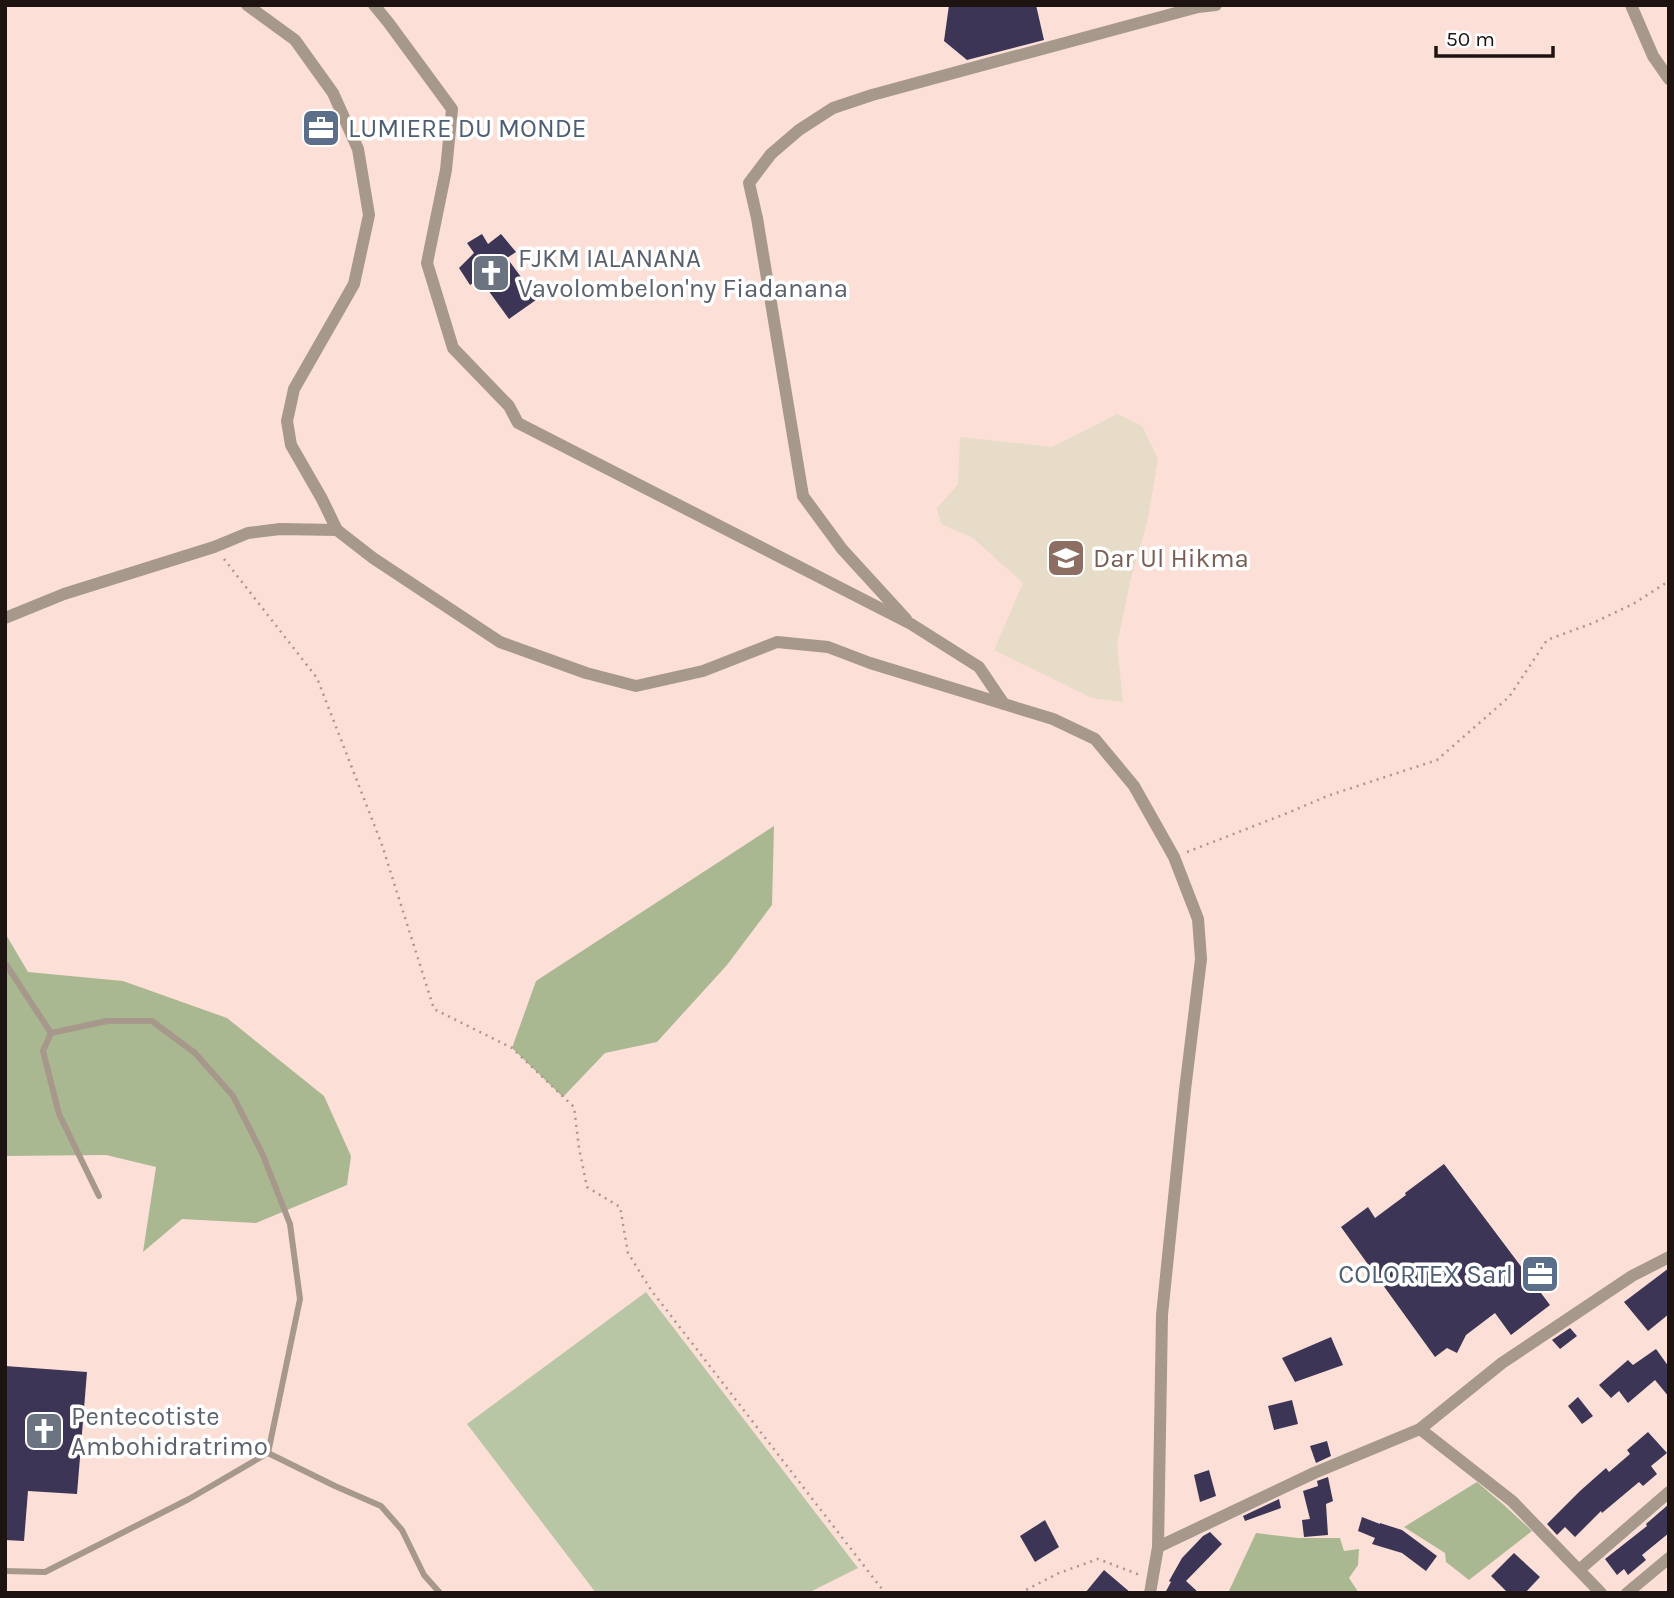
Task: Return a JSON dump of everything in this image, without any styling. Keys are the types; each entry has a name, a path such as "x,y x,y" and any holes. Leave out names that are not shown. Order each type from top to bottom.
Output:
{"street":[{"path":"247,5 295,40 333,93 358,149 369,215 354,284 294,389 287,421 291,445 337,530 373,558 500,642 586,673 636,686 703,671 777,642 828,647 870,663 1053,719 1095,739 1135,786 1174,856 1198,919 1202,958 1185,1090 1162,1315 1158,1547 1151,1586"},
{"path":"374,5 452,109 446,170 428,263 453,348 509,406 518,423 911,624 979,667 1004,704"},
{"path":"911,624 842,549 803,496 750,183 771,154 799,130 833,108 872,95 1198,7 1216,5"},
{"path":"1631,5 1653,56 1669,79"},
{"path":"5,618 64,594 214,547 248,533 281,529 337,530"},
{"path":"1158,1547 1314,1472 1420,1429 1502,1363 1632,1276 1669,1257"},
{"path":"1420,1429 1512,1501 1601,1593"},
{"path":"1579,1570 1669,1492"},
{"path":"1627,1593 1669,1558"}],"lane":[{"path":"5,963 51,1033"},
{"path":"5,1571 45,1572 189,1499 268,1453 300,1299 290,1224 262,1153 233,1096 195,1053 152,1021 107,1021 51,1033"},
{"path":"51,1033 43,1051 59,1114 99,1196"},
{"path":"268,1453 381,1506 402,1531 424,1575 440,1593"}],"path":[{"path":"214,547 317,678 382,845 434,1009 512,1048 573,1107 587,1187 620,1207 628,1253 651,1290 885,1593"},
{"path":"1174,856 1330,795 1437,760 1509,697 1547,640 1633,604 1669,581"},
{"path":"1020,1593 1059,1573 1098,1559 1151,1586"}],"shaded area":[{"name":"Dar Ul Hikma","path":"1117,414 1142,426 1158,459 1147,523 1131,578 1117,645 1123,702 1092,698 994,650 1023,583 973,538 941,524 937,508 958,484 960,437 1052,447"}],"green space":[{"path":"774,826 772,905 727,965 657,1042 605,1053 563,1097 512,1048 536,981"},
{"path":"5,933 28,972 123,981 227,1018 324,1096 351,1156 347,1185 256,1223 182,1219 143,1252 156,1167 106,1155 5,1156"},
{"path":"646,1292 858,1568 808,1593 596,1593 467,1424"},
{"path":"1477,1482 1532,1531 1469,1580 1446,1562 1445,1553 1404,1527"},
{"path":"1256,1533 1298,1538 1340,1538 1344,1551 1359,1549 1358,1565 1349,1578 1359,1593 1228,1593"}],"building":[{"path":"949,5 1036,5 1044,40 967,60 944,41"},
{"name":"FJKM IALANANA Vavolombelon'ny Fiadanana","path":"482,234 488,244 501,234 516,252 507,258 529,288 536,283 543,295 509,319 480,279 470,285 459,268 474,253 467,243"},
{"path":"1444,1164 1550,1305 1511,1335 1495,1313 1466,1335 1457,1353 1447,1348 1435,1357 1341,1227 1368,1207 1375,1218"},
{"path":"1669,1268 1669,1314 1648,1331 1624,1302"},
{"path":"1570,1328 1577,1336 1560,1349 1552,1340"},
{"path":"1331,1337 1343,1365 1295,1382 1282,1358"},
{"path":"1656,1349 1669,1367 1669,1397 1655,1380 1628,1403 1619,1391 1611,1398 1599,1385 1628,1360 1633,1365"},
{"name":"Pentecotiste Ambohidratrimo","path":"5,1366 87,1372 77,1494 28,1491 24,1541 5,1540"},
{"path":"1578,1397 1593,1416 1582,1424 1568,1406"},
{"path":"1292,1400 1298,1424 1274,1430 1268,1406"},
{"path":"1648,1432 1667,1453 1651,1466 1657,1474 1643,1486 1639,1482 1602,1513 1601,1511 1575,1537 1565,1527 1557,1535 1547,1524 1606,1468 1609,1472 1630,1454 1627,1450"},
{"path":"1327,1441 1331,1456 1316,1463 1310,1446"},
{"path":"1209,1470 1216,1496 1200,1502 1194,1475"},
{"path":"1328,1477 1333,1501 1326,1504 1328,1535 1304,1537 1302,1520 1310,1519 1303,1491 1318,1486 1317,1481"},
{"path":"1279,1499 1281,1508 1245,1521 1243,1516"},
{"path":"1669,1504 1669,1533 1642,1555 1646,1560 1628,1575 1624,1569 1617,1575 1605,1559 1647,1526 1646,1524"},
{"path":"1362,1517 1402,1530 1437,1556 1426,1571 1402,1553 1372,1544 1375,1538 1358,1531"},
{"path":"1045,1520 1059,1547 1035,1562 1020,1536"},
{"path":"1210,1532 1222,1544 1186,1581 1199,1593 1165,1593 1182,1558"},
{"path":"1514,1553 1540,1577 1525,1593 1508,1593 1491,1576"},
{"path":"1104,1570 1131,1593 1085,1593"}],"place":[{"name":"LUMIERE DU MONDE","path":"321,128"},
{"name":"FJKM IALANANA Vavolombelon'ny Fiadanana","path":"491,273"},
{"name":"Dar Ul Hikma","path":"1066,558"},
{"name":"COLORTEX Sarl","path":"1540,1274"},
{"name":"Pentecotiste Ambohidratrimo","path":"44,1431"}]}
